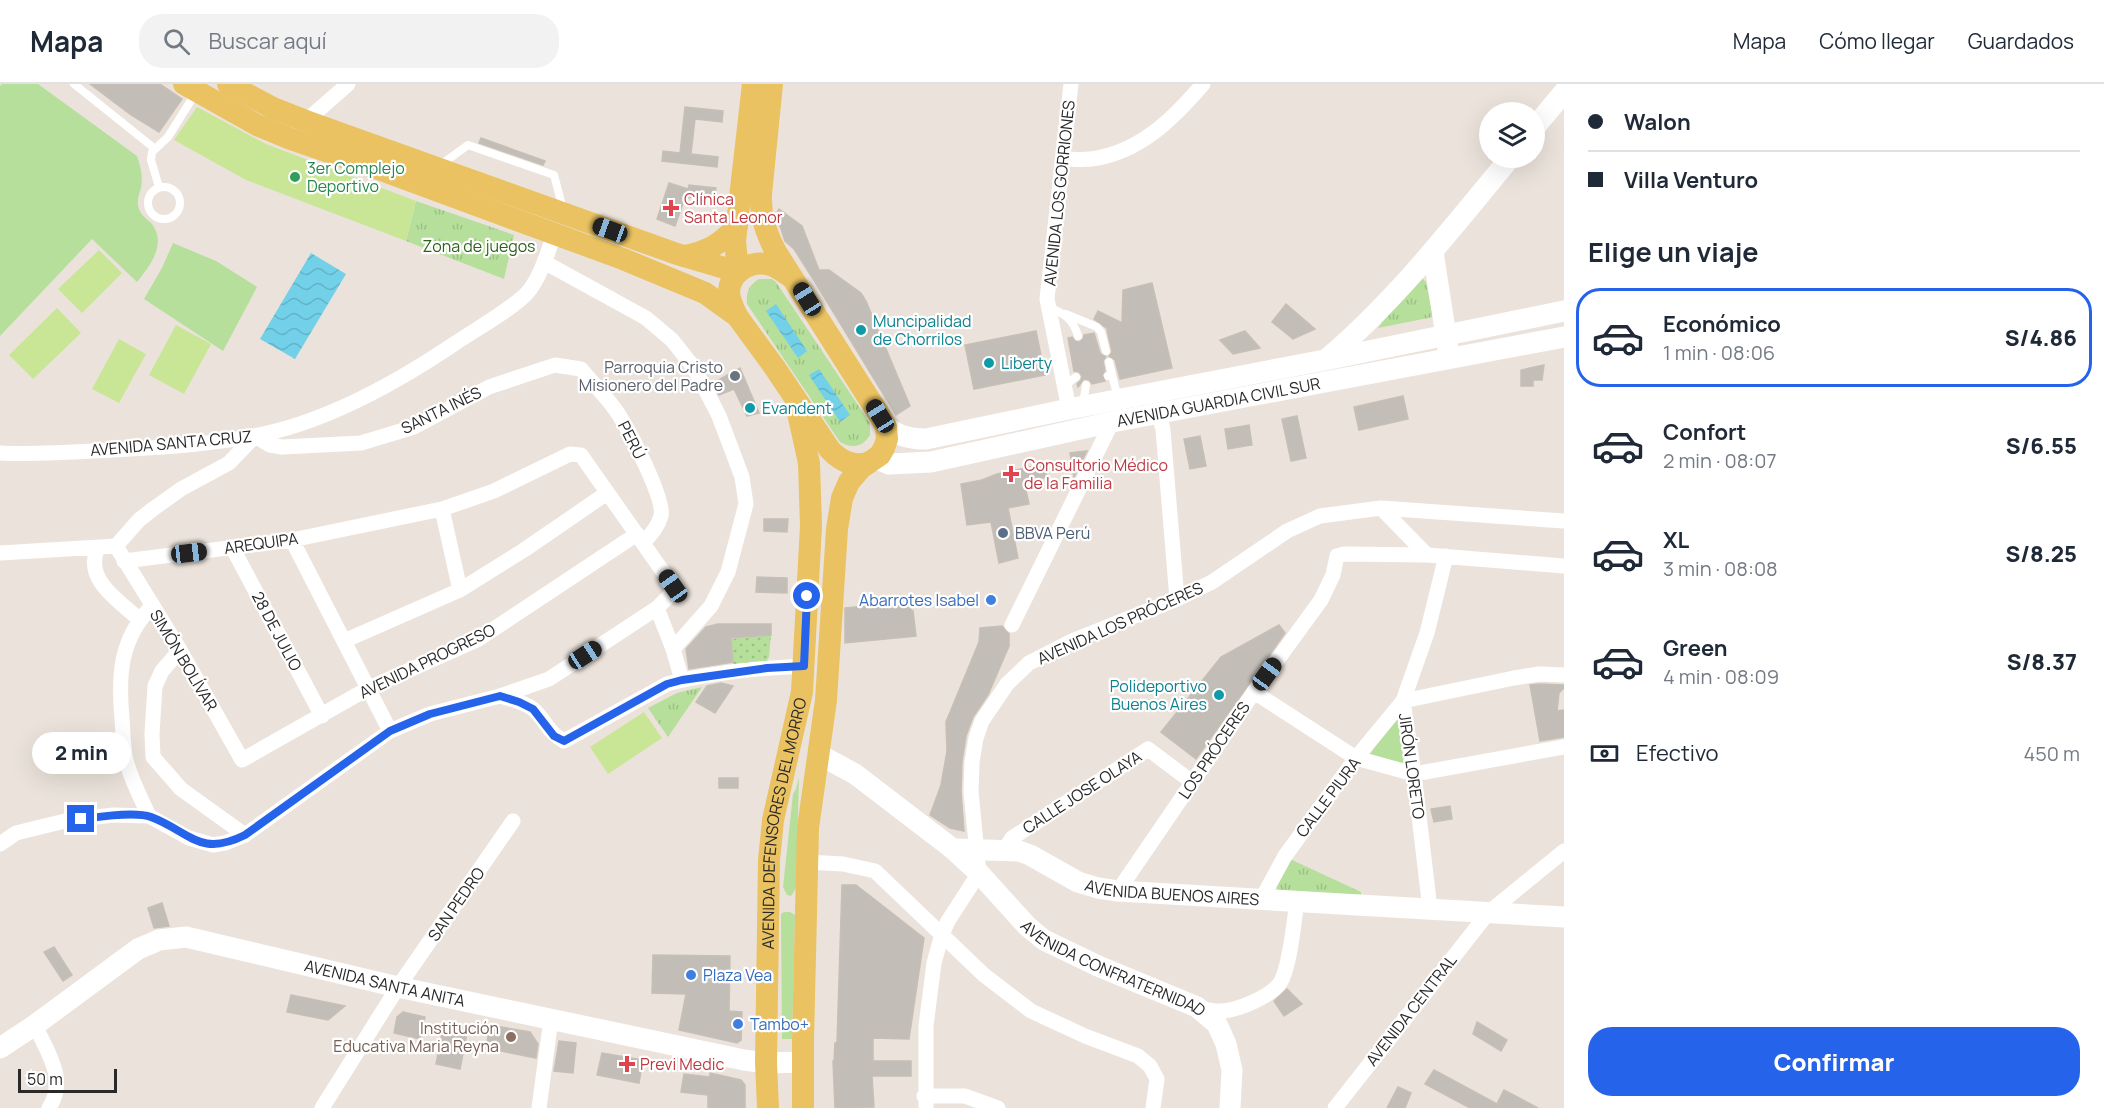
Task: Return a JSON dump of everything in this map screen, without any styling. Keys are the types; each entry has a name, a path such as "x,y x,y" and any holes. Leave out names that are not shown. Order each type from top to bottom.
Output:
{"main road":[{"path":"228,84 273,108 306,121 684,256 738,272 755,263 766,264 776,267 794,280"},
{"name":"AVENIDA DEFENSORES DEL MORRO","path":"736,316 729,293 733,278 738,272 735,241 753,84"},
{"path":"772,84 760,209 768,238 886,427"},
{"name":"AVENIDA DEFENSORES DEL MORRO","path":"194,87 257,125 291,139 669,276 716,300 736,316 775,368 830,450 850,464 872,461"},
{"path":"1545,115 1564,92"},
{"path":"1325,360 1355,335 1433,252 1502,168"},
{"path":"684,256 699,254 713,248 737,226"},
{"path":"1433,252 1449,359"},
{"name":"AVENIDA GUARDIA CIVIL SUR","path":"886,427 909,439 926,439 1079,400 1118,399 1564,312"},
{"name":"AVENIDA GUARDIA CIVIL SUR","path":"872,461 889,464 931,462 1112,422 1564,337"},
{"name":"AVENIDA DEFENSORES DEL MORRO","path":"768,1108 766,1063 769,860 773,820 797,718 804,666 811,526 811,484 806,443 794,397"},
{"name":"AVENIDA DEFENSORES DEL MORRO","path":"803,1108 806,862 811,793 826,700 839,513 849,482 884,448 887,439 886,427"},
{"path":"818,754 855,774 953,849"},
{"name":"AVENIDA BUENOS AIRES","path":"953,849 1005,849 1030,855 1078,882 1118,891 1564,917"},
{"name":"AVENIDA CONFRATERNIDAD","path":"953,849 979,873 1027,926 1044,940 1098,966 1197,1007 1217,1024 1226,1044 1232,1070 1230,1108"},
{"path":"768,902 792,903 805,912"},
{"name":"AVENIDA SANTA ANITA","path":"0,1047 35,1025 138,949 159,940 186,937 398,987 766,1063 803,1062"}],"street":[{"path":"306,121 348,84"},
{"name":"AVENIDA LOS GORRIONES","path":"1071,84 1047,299 1070,381 1079,400"},
{"path":"1063,159 1091,159 1118,153 1148,138 1178,113 1203,84"},
{"name":"AVENIDA SANTA CRUZ","path":"0,453 29,454 149,448 255,436 344,407 412,372 520,300 534,283 554,235"},
{"path":"544,262 646,318 672,340 691,364 705,388 719,416 742,477 746,497 744,513 728,572 711,606 673,649"},
{"name":"SANTA INÉS","path":"255,436 270,445 282,447 361,443 414,427 489,387 555,364"},
{"name":"PERÚ","path":"555,364 581,369 619,414 642,458 661,503 661,515 651,535 640,539"},
{"path":"1159,413 1163,430 1177,599"},
{"path":"1012,625 1112,422"},
{"path":"0,553 116,546 139,520 181,489 229,463 255,436"},
{"name":"AREQUIPA","path":"124,561 292,540 442,509 494,491 570,454 581,455 607,493"},
{"path":"0,844 16,833 65,821 113,815 149,816 189,838 213,845 225,843 245,835 390,731 430,714 500,696 549,679 657,608 672,593 673,586 607,493 524,550 460,590 344,641"},
{"path":"1381,508 1427,555"},
{"name":"AVENIDA LOS PRÓCERES","path":"979,873 971,792 976,738 982,722 1007,684 1029,663 1072,641 1177,599 1212,582 1287,531 1305,522 1335,513 1381,508 1564,521"},
{"path":"442,509 460,590"},
{"name":"AVENIDA PROGRESO","path":"242,760 369,688 477,640 640,539"},
{"path":"292,540 390,731"},
{"path":"116,546 124,561"},
{"name":"28 DE JULIO","path":"232,547 322,716"},
{"path":"98,548 93,560 95,572 107,591 139,619"},
{"name":"LOS PRÓCERES","path":"1118,891 1328,588 1338,556 1344,554 1427,555 1564,566"},
{"name":"JIRÓN LORETO","path":"1430,909 1403,701 1427,633 1446,556"},
{"name":"SIMÓN BOLÍVAR","path":"124,561 180,650 242,760"},
{"path":"149,816 125,758 119,689 124,653 139,619 152,606"},
{"path":"657,608 682,680"},
{"path":"180,650 162,671 154,686 153,757 181,789 245,835"},
{"path":"500,696 533,709 554,736 564,741 667,684 767,668 804,666"},
{"path":"1403,701 1514,678 1539,674 1564,675"},
{"path":"1254,692 1356,758 1414,774 1564,747"},
{"name":"CALLE PIURA","path":"1261,900 1285,855 1356,758 1403,701"},
{"name":"CALLE JOSE OLAYA","path":"1005,849 1012,838 1148,749 1192,782"},
{"name":"SAN PEDRO","path":"322,1108 398,987 513,821"},
{"name":"AVENIDA CENTRAL","path":"1335,1108 1488,913 1564,851"},
{"path":"806,862 843,864 875,872 984,975 1031,1011 1085,1036 1138,1056 1150,1066 1157,1079 1153,1108"},
{"path":"979,873 956,906 942,934 934,963 926,1026 925,1102 965,1096 998,1108"},
{"path":"1197,1007 1219,1012 1236,1010 1268,993 1280,983 1289,952 1297,902"},
{"path":"539,1108 551,1019"},
{"path":"35,1025 57,1075 58,1088 49,1108"}],"lane":[{"path":"74,84 154,148"},
{"path":"159,187 151,160 154,148 168,137 194,87"},
{"path":"436,168 468,145 554,174 565,213"},
{"path":"159,187 170,188 180,200 177,211 169,218 159,218 150,212 148,207 148,197 154,189 159,187"},
{"path":"1049,307 1097,327 1101,332 1106,351"},
{"path":"1066,314 1074,324 1078,336"},
{"path":"1109,362 1110,375 1118,399"}],"green space":[{"path":"2,84 38,84 137,156 142,180 138,206 152,224 158,239 155,254 137,282 92,239 0,336 0,86"},
{"name":"3er Complejo Deportivo","path":"197,107 266,144 416,201 406,241 246,180 174,140"},
{"name":"Zona de juegos","path":"416,201 514,235 504,279 406,241"},
{"path":"173,243 216,261 257,287 223,351 144,299"},
{"path":"99,250 122,273 82,313 58,289"},
{"path":"1422,278 1426,282 1433,317 1378,328 1412,282"},
{"path":"759,279 772,279 776,282 870,423 870,435 861,444 849,446 840,442 747,304 749,289"},
{"path":"57,308 81,333 33,379 9,355"},
{"path":"176,325 211,344 184,394 149,375"},
{"path":"119,339 146,354 119,403 92,389"},
{"path":"771,635 769,657 766,662 733,667 731,639"},
{"path":"702,687 668,737 648,708 677,693"},
{"path":"644,712 662,738 608,774 590,747"},
{"path":"1397,716 1404,764 1370,754"},
{"path":"799,777 796,888 791,896 787,895 783,887 793,794"},
{"path":"1290,859 1361,892 1361,895 1277,890 1275,882"},
{"path":"784,912 795,915 792,1039 782,1039 781,914"}],"water":[{"path":"311,253 346,274 295,359 260,339"},
{"path":"776,304 807,351 798,358 766,311"},
{"path":"819,369 850,415 840,422 809,375"}],"building":[{"path":"90,84 160,84 182,99 159,132 131,115"},
{"path":"685,107 723,111 722,122 695,119 691,154 718,157 717,167 662,161 663,151 680,153"},
{"path":"481,138 545,161 543,165 479,143"},
{"name":"Clínica Santa Leonor","path":"669,183 688,189 689,185 716,188 714,200 685,197 675,226 657,219"},
{"name":"Muncipalidad de Chorrilos","path":"779,209 802,226 819,270 829,270 861,293 866,301 910,406 896,415 794,249 785,241 776,214"},
{"path":"1152,283 1172,368 1120,379 1115,360 1109,356 1112,352 1107,330 1109,330 1094,319 1098,311 1122,323 1123,290"},
{"path":"1286,304 1315,329 1293,339 1272,322"},
{"path":"1036,331 1045,375 974,389 965,345"},
{"path":"1245,331 1260,348 1233,354 1220,340"},
{"path":"1094,333 1100,353 1106,357 1103,361 1105,371 1102,375 1105,381 1092,384 1089,380 1084,379 1078,387 1077,384 1082,376 1079,372 1074,371 1068,338 1072,337 1079,342 1084,335"},
{"path":"1544,365 1542,380 1533,380 1533,386 1521,386 1521,370"},
{"path":"740,368 759,413 747,416 734,389 719,395 713,383"},
{"path":"1403,396 1408,419 1359,430 1354,407"},
{"path":"1297,416 1306,458 1291,461 1282,419"},
{"path":"1249,425 1252,445 1228,449 1225,429"},
{"path":"1200,436 1206,466 1190,469 1184,439"},
{"path":"1087,451 1074,477 1070,453"},
{"path":"1044,464 1047,477 1024,482 1029,504 1008,508 1018,558 999,563 991,522 967,525 961,484"},
{"path":"764,519 788,519 787,532 764,531"},
{"path":"757,577 787,578 787,593 756,592"},
{"path":"902,603 913,611 916,636 845,643 845,608"},
{"path":"718,624 771,624 771,635 731,638 733,662 689,669 686,649 706,627"},
{"name":"Polideportivo Buenos Aires","path":"1279,625 1285,633 1196,759 1161,732 1221,657"},
{"path":"1002,626 1009,634 1009,646 988,695 973,717 966,736 961,792 964,831 950,828 930,815 941,785 947,751 946,722 979,642 980,628"},
{"path":"721,683 733,686 715,713 696,702 707,686"},
{"path":"1530,685 1564,685 1559,693 1557,711 1564,710 1564,737 1540,741"},
{"path":"719,778 738,778 738,788 719,788"},
{"path":"1450,806 1452,819 1434,822 1431,809"},
{"path":"842,885 856,885 924,938 909,1039 873,1038 873,1061 911,1061 911,1076 872,1076 874,1107 835,1108 833,1061 835,1043 837,1043"},
{"path":"162,903 169,926 154,928 148,908"},
{"path":"54,947 72,975 63,981 44,952"},
{"path":"653,955 730,956 729,1011 742,1012 741,1040 737,1043 679,1030 686,994 652,993"},
{"path":"1287,989 1302,1004 1284,1016 1274,1001"},
{"path":"291,995 345,1006 328,1020 287,1012"},
{"path":"403,1012 425,1017 420,1039 394,1033 397,1017"},
{"path":"1477,1022 1507,1040 1501,1051 1473,1034"},
{"path":"444,1023 468,1028 460,1069 436,1064"},
{"name":"Institución Educativa Maria Reyna","path":"490,1025 530,1032 538,1044 536,1058 486,1048"},
{"path":"559,1041 576,1043 573,1073 554,1071"},
{"path":"602,1053 643,1060 639,1083 597,1075"},
{"path":"1434,1070 1505,1108 1470,1108 1425,1084"},
{"path":"710,1073 741,1080 745,1085 745,1108 708,1108 708,1095 681,1092 684,1074 710,1077"},
{"path":"1398,1087 1411,1093 1405,1108 1387,1108"},
{"path":"1504,1090 1538,1108 1505,1108 1497,1104"}],"place":[{"name":"3er Complejo Deportivo","path":"295,177"},
{"name":"Clínica Santa Leonor","path":"671,208"},
{"name":"Muncipalidad de Chorrilos","path":"861,330"},
{"name":"Liberty","path":"989,363"},
{"name":"Parroquia Cristo Misionero del Padre","path":"735,376"},
{"name":"Evandent","path":"750,408"},
{"name":"Consultorio Médico de la Familia","path":"1011,474"},
{"name":"BBVA Perú","path":"1003,533"},
{"name":"Abarrotes Isabel","path":"991,600"},
{"name":"Polideportivo Buenos Aires","path":"1219,695"},
{"name":"Plaza Vea","path":"691,975"},
{"name":"Tambo+","path":"738,1024"},
{"name":"Institución Educativa Maria Reyna","path":"511,1037"},
{"name":"Previ Medic","path":"627,1064"}],"route":[{"path":"81,819 113,815 149,816 189,838 213,845 237,840 390,731 430,714 500,696 533,709 554,736 564,741 667,684 767,668 804,666 807,596"}]}
